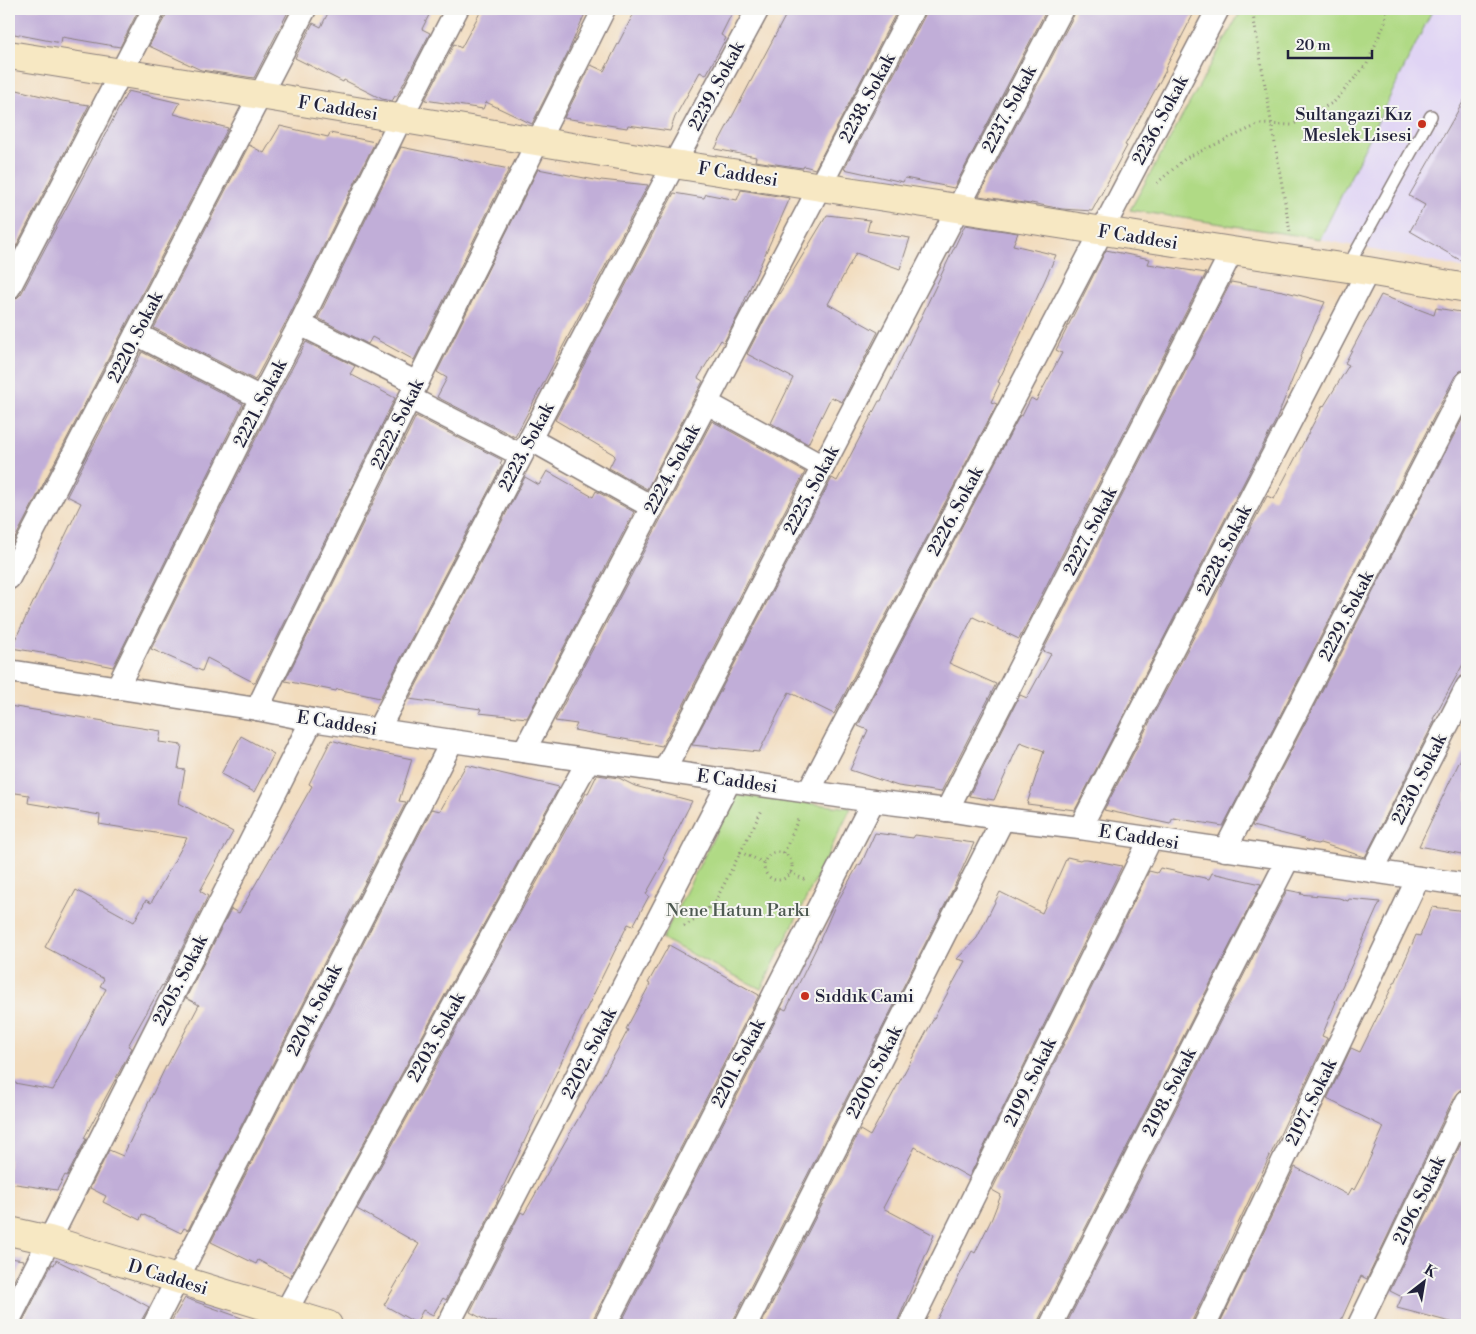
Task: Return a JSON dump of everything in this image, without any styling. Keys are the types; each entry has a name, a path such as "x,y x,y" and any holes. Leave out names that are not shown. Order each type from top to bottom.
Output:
{"street":[{"path":"9,288 154,9"},
{"name":"2220. Sokak","path":"9,578 305,9"},
{"name":"2221. Sokak","path":"117,688 457,9"},
{"name":"2222. Sokak","path":"257,709 413,390 604,9"},
{"name":"2239. Sokak","path":"674,164 758,9"},
{"name":"2238. Sokak","path":"820,186 913,9"},
{"name":"2237. Sokak","path":"957,208 1062,9"},
{"name":"2236. Sokak","path":"1102,231 1218,9"},
{"name":"F Caddesi","path":"9,55 539,140 674,164 1357,269 1467,288"},
{"name":"2223. Sokak","path":"378,730 674,164"},
{"name":"2224. Sokak","path":"524,751 820,186"},
{"name":"2225. Sokak","path":"664,771 957,208"},
{"name":"2226. Sokak","path":"809,791 1102,231"},
{"name":"2227. Sokak","path":"947,810 1232,251"},
{"name":"2228. Sokak","path":"1080,828 1357,269"},
{"path":"300,324 413,390 526,447 652,506"},
{"path":"136,334 261,398"},
{"name":"2229. Sokak","path":"1225,850 1467,382"},
{"path":"707,403 822,467"},
{"name":"E Caddesi","path":"9,671 257,709 312,720 588,761 1002,819 1080,828 1150,840 1467,885"},
{"name":"2230. Sokak","path":"1372,871 1467,687"},
{"name":"2205. Sokak","path":"9,1320 312,720"},
{"name":"2204. Sokak","path":"154,1325 452,741"},
{"name":"2203. Sokak","path":"304,1321 588,761"},
{"name":"2202. Sokak","path":"448,1325 730,780"},
{"name":"2201. Sokak","path":"604,1325 873,801"},
{"name":"2200. Sokak","path":"746,1325 1002,819"},
{"name":"2199. Sokak","path":"910,1325 1150,840"},
{"name":"2198. Sokak","path":"1051,1325 1288,859"},
{"name":"2197. Sokak","path":"1205,1325 1418,878"},
{"name":"2196. Sokak","path":"1358,1325 1467,1101"},
{"name":"D Caddesi","path":"9,1231 49,1240 304,1321"}],"lane":[{"path":"1357,269 1430,116"}],"path":[{"path":"1252,9 1294,260"},
{"path":"1151,188 1186,158 1260,124 1292,124 1334,102 1367,64 1385,22 1387,9"},
{"path":"653,928 681,928 700,918 716,900 774,787"},
{"path":"784,853 809,791"},
{"path":"740,852 765,863"},
{"path":"784,853 792,863 792,868 787,877 777,880 771,878 766,873 765,863 770,855 784,853"}],"shaded area":[{"name":"Sultangazi Kız Meslek Lisesi","path":"1433,9 1467,9 1467,269 1320,239"}],"green space":[{"path":"1242,9 1433,9 1320,239 1130,210"},
{"name":"Nene Hatun Parkı","path":"735,795 851,808 761,989 662,939"}],"building":[{"path":"9,9 139,9 120,47 62,37 61,43 9,33"},
{"path":"167,9 289,10 254,78 201,70 149,46 166,15"},
{"path":"330,9 432,9 422,29 430,33 397,96 392,101 382,99 344,80 343,82 295,58 313,23 321,27"},
{"path":"482,9 587,9 532,124 486,102 483,109 425,100 454,44 461,48"},
{"path":"636,9 734,9 721,35 726,38 706,75 700,72 675,117 670,131 628,125 627,128 564,118 591,65 604,71"},
{"path":"789,9 898,9 815,169 804,166 803,168 755,161 756,157 715,149"},
{"path":"926,9 1047,9 954,188 905,178 903,182 844,169 925,15"},
{"path":"1075,9 1196,9 1092,211 1062,209 979,196 1074,15"},
{"path":"9,88 62,101 89,105 9,260"},
{"path":"128,91 180,103 174,114 228,128 9,550 9,301 16,299 21,294"},
{"path":"1467,95 1467,264 1410,231 1425,205 1409,196"},
{"path":"280,126 328,137 330,133 375,142 288,318 255,380 154,328 249,145 264,153"},
{"path":"401,147 509,169 414,360 372,337 368,344 318,318"},
{"path":"538,169 600,181 648,185 515,437 437,397 447,378 437,372"},
{"path":"741,190 790,198 739,313 724,342 721,340 698,378 703,381 647,489 609,468 615,456 613,454 555,420 674,193 704,198 706,194 737,200"},
{"path":"827,215 870,220 867,231 910,238 900,269 856,253 828,304 878,332 842,402 831,397 808,444 771,423 793,378 747,354 770,309"},
{"path":"965,225 1018,233 1013,245 1056,255 998,382 1000,383 991,402 997,404 834,714 789,692 759,752 692,745 832,478 837,481 879,401 881,401"},
{"path":"1106,250 1150,259 1148,264 1206,273 1019,639 973,617 949,663 996,684 941,792 898,786 850,770 868,730 858,726 1020,415 1022,416 1031,398 1036,401 1062,353 1056,350"},
{"path":"1231,282 1283,291 1325,302 1300,357 1276,420 1075,810 1027,804 1044,751 1020,742 994,800 969,796 1020,695 1027,698 1051,654 1043,651"},
{"path":"1381,295 1434,315 1436,308 1467,313 1467,369 1460,371 1455,376 1223,826 1173,818 1170,824 1104,810 1267,496 1274,499 1323,405 1349,365 1345,363"},
{"path":"306,342 355,366 350,374 395,398 255,683 207,658 202,671 151,649 273,404"},
{"path":"142,352 243,404 113,667 11,648 81,503 67,496"},
{"path":"1467,410 1467,657 1433,719 1435,720 1365,857 1320,843 1317,844 1252,826"},
{"path":"416,416 502,460 500,464 502,465 380,698 285,681"},
{"path":"712,421 805,472 662,746 574,730 577,724 555,721"},
{"path":"547,471 593,497 596,491 634,512 527,718 479,713 481,709 409,699 525,477 539,485"},
{"path":"9,706 161,731 159,742 182,745 178,769 185,770 179,803 233,832 200,891 208,896 163,986 128,1046 132,1048 84,1138 86,1139 67,1176 65,1175 57,1190 9,1183 9,1082 53,1090 106,989 100,986 104,979 45,947 76,890 134,922 146,900 151,903 187,838 99,824 100,815 28,803 29,795 9,792"},
{"path":"241,736 274,754 254,792 221,774"},
{"path":"331,740 412,759 399,801 406,802 188,1230 184,1228 181,1233 142,1214 140,1220 103,1202 106,1196 90,1188 109,1150 123,1156 166,1066 199,1005 186,998 231,909 239,913 312,786 309,784"},
{"path":"1467,746 1467,855 1419,846"},
{"path":"466,765 559,787 290,1277 258,1260 256,1264 211,1242 432,809 440,811"},
{"path":"597,775 619,778 635,786 692,801 663,858 665,860 646,894 649,896 633,926 628,924 580,1022 498,1200 446,1300 443,1298 433,1315 423,1310 416,1323 384,1305 419,1244 357,1209"},
{"path":"875,833 913,838 915,835 974,843 953,889 734,1319 733,1325 620,1325 782,1008 786,1010 834,908 858,865 861,864"},
{"path":"1067,857 1122,866 969,1177 915,1147 883,1208 934,1235 896,1325 761,1325 860,1130 870,1136 965,961 957,959 977,938 1000,892 1042,913"},
{"path":"1160,868 1209,879 1212,873 1261,884 1039,1319 1038,1325 934,1325 972,1251 975,1253 992,1218 1001,1195 992,1190 1149,871 1157,873"},
{"path":"1287,890 1302,893 1300,894 1339,898 1348,901 1349,899 1380,902 1335,1002 1322,1036 1327,1038 1193,1319 1192,1325 1066,1325"},
{"path":"1432,907 1467,911 1467,1088 1460,1090 1455,1095 1367,1279 1361,1276 1339,1325 1219,1325 1295,1167 1348,1195 1352,1188 1354,1190 1365,1169 1384,1127 1327,1099 1351,1048 1360,1052 1395,983 1416,935 1420,936"},
{"path":"669,945 759,995 593,1319 592,1325 511,1325 501,1322 489,1322 470,1312 521,1212 524,1214 619,1047 628,1030 626,1029 650,984 648,983"},
{"path":"1467,1131 1467,1325 1462,1325 1397,1308 1402,1297 1390,1291"},
{"path":"9,1258 24,1260 9,1291"},
{"path":"56,1260 104,1282 149,1307 142,1319 141,1325 21,1325 52,1264 54,1265"},
{"path":"185,1298 256,1323 255,1325 169,1325"}],"place":[{"name":"Sultangazi Kız Meslek Lisesi","path":"1422,124"},
{"name":"Sıddık Cami","path":"805,996"}]}
